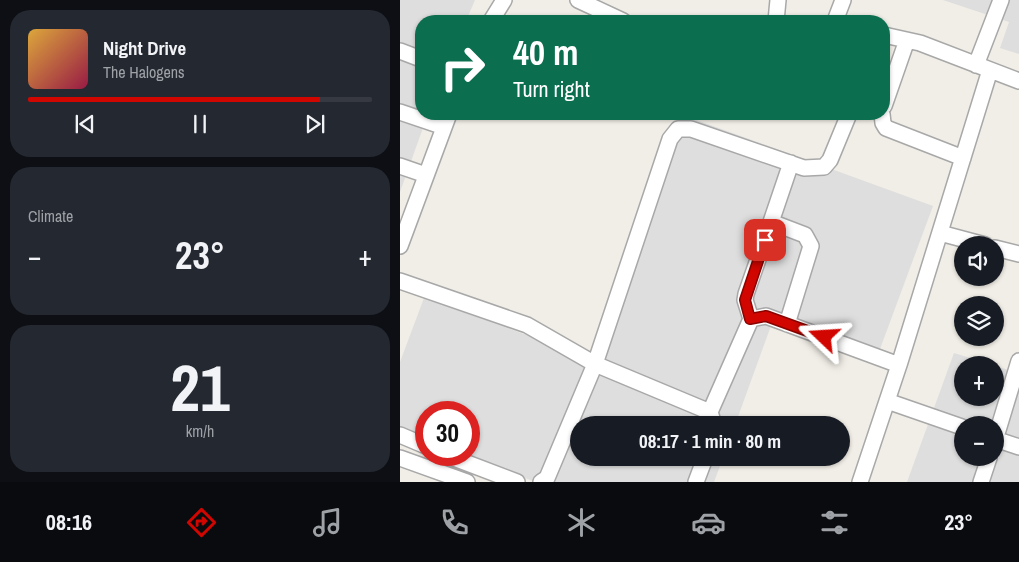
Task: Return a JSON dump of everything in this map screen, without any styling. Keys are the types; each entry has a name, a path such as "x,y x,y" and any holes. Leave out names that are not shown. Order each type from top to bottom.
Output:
{"street":[{"path":"495,15 504,0"},
{"path":"578,0 610,15"},
{"path":"777,15 778,0"},
{"path":"837,15 843,0"},
{"path":"860,482 899,365 963,158 983,67 1001,0"},
{"path":"890,36 908,40 1019,81"},
{"path":"890,90 908,40"},
{"path":"400,51 415,57"},
{"path":"400,112 415,115"},
{"path":"541,482 547,478 595,364 670,139 678,129 691,129 804,168 824,167 830,160 847,120"},
{"path":"884,120 886,128 963,158"},
{"path":"400,246 404,222 426,176 446,121"},
{"path":"713,416 750,319 745,300 790,163"},
{"path":"400,166 426,176"},
{"path":"771,222 805,235 811,246 787,324"},
{"path":"940,233 954,237"},
{"path":"1004,250 1019,254"},
{"path":"400,281 527,325 595,364 708,416"},
{"path":"750,319 766,316 899,365"},
{"path":"1002,416 1019,361"},
{"path":"887,401 954,425"},
{"path":"400,435 415,441"},
{"path":"1004,442 1019,447"},
{"path":"400,458 467,482"},
{"path":"475,466 517,482"},
{"path":"696,482 702,466"},
{"path":"981,482 986,466"}],"shaded area":[{"path":"400,0 475,0 469,15 415,15 415,120 426,120 400,192"},
{"path":"943,0 1019,0 1019,54 1000,48 1009,22"},
{"path":"678,120 696,120 933,206 880,349 776,312 738,416 570,416 570,466 720,466 714,482 536,482 480,462 480,401 415,401 415,438 400,433 400,362 424,298 590,358"},
{"path":"954,353 964,356 954,356 954,406 1004,406 1004,369 1019,373 1019,482 907,482"}],"route":[{"path":"765,240 746,294 745,300 750,319 766,316 824,337"}]}
